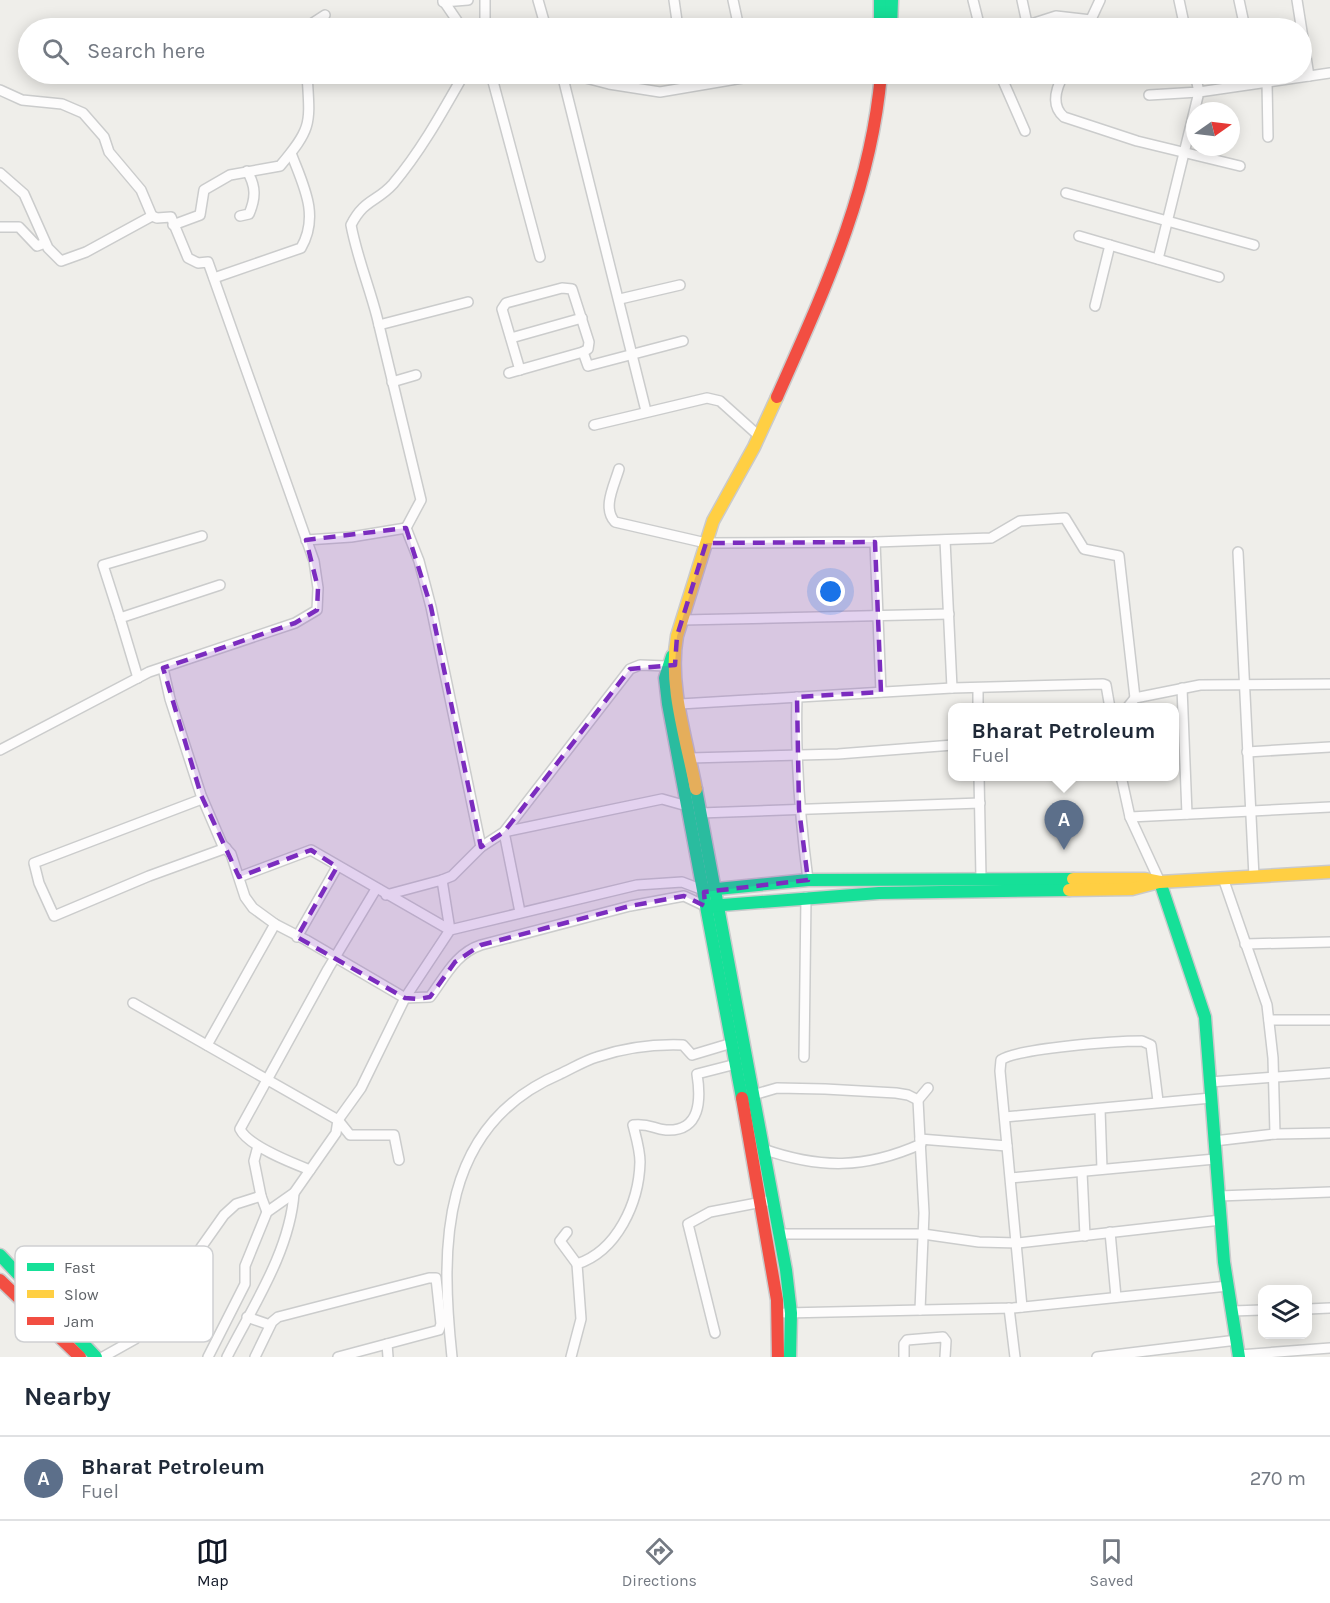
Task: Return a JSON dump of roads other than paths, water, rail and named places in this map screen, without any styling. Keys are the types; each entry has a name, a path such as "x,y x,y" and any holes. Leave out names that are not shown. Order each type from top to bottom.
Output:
{"street":[{"path":"443,1 468,0"},
{"path":"485,0 485,18"},
{"path":"538,0 543,18"},
{"path":"674,0 677,18"},
{"path":"733,0 737,18"},
{"path":"880,0 880,18"},
{"path":"891,18 892,0"},
{"path":"973,0 978,18"},
{"path":"1022,0 1026,18"},
{"path":"1092,18 1100,0"},
{"path":"1179,0 1183,18"},
{"path":"1239,0 1243,18"},
{"path":"1297,0 1300,18"},
{"path":"443,1 455,18"},
{"path":"320,18 325,15"},
{"path":"1312,76 1330,73"},
{"path":"174,225 200,215 204,190 230,175 280,166 307,131 308,84"},
{"path":"405,528 421,500 379,326 364,271 357,257 351,225 363,205 392,185 441,114 458,84"},
{"path":"494,84 540,257"},
{"path":"565,84 620,299 646,411"},
{"path":"609,84 660,92 703,84"},
{"path":"709,890 687,806 665,678 671,666 713,521 759,435 816,313 847,233 859,196 878,110 881,84"},
{"path":"1004,84 1025,131"},
{"path":"1060,84 1055,95 1059,112 1064,117 1137,141 1240,166"},
{"path":"1158,259 1199,92 1197,84"},
{"path":"1149,94 1199,92 1256,84"},
{"path":"1267,84 1268,137"},
{"path":"0,90 22,100 62,104 83,113 104,137 109,152 141,190 152,216"},
{"path":"214,278 301,248 306,238 311,210 291,153"},
{"path":"240,216 249,214 253,205 255,190 247,171"},
{"path":"0,174 24,194 45,243 62,261 86,252 152,216 171,217 188,258 198,262 208,262 306,540 315,570 316,609 295,623 138,678 0,750"},
{"path":"1066,194 1254,245"},
{"path":"0,227 19,228 38,246 45,243"},
{"path":"1080,236 1219,277"},
{"path":"1095,306 1110,245"},
{"path":"620,299 680,285"},
{"path":"509,373 520,370 584,352 589,346 574,292 569,288 506,303 502,309 520,370"},
{"path":"379,326 468,302"},
{"path":"511,338 582,318"},
{"path":"584,352 588,366 683,341"},
{"path":"392,382 416,375"},
{"path":"594,425 707,398 720,401 759,435"},
{"path":"619,469 609,506 609,516 615,522 706,543 875,542 991,538 1020,521 1065,518 1084,549 1119,556 1135,698"},
{"path":"306,540 351,537 405,528"},
{"path":"405,528 419,561 431,608 481,847"},
{"path":"138,678 103,565 202,536"},
{"path":"945,540 952,688"},
{"path":"875,542 881,692"},
{"path":"1238,552 1254,877"},
{"path":"120,618 220,585"},
{"path":"683,620 949,614"},
{"path":"386,895 452,876 481,847 504,832 623,676 640,665 671,666"},
{"path":"671,666 700,813 732,1043 767,1201 779,1234 791,1313 790,1357"},
{"path":"163,668 170,699 202,799 231,854 245,897 253,908 275,924 405,998 430,997 455,962 471,948 630,906 684,896 712,907 806,897 982,884 1145,879 1160,882 1330,872"},
{"path":"680,704 952,688 1103,684 1106,685 1109,703"},
{"path":"1131,703 1135,698 1200,685 1330,684"},
{"path":"978,688 978,703"},
{"path":"1182,688 1187,814"},
{"path":"797,697 795,755 808,880"},
{"path":"690,758 795,755 948,745"},
{"path":"1247,752 1330,747"},
{"path":"979,781 982,884"},
{"path":"1122,781 1130,817 1160,882 1205,1017 1221,1220 1239,1356 1330,1348"},
{"path":"202,799 34,863 45,898 54,916 157,873 226,848"},
{"path":"504,832 662,799 687,806"},
{"path":"700,813 980,803"},
{"path":"1130,817 1330,807"},
{"path":"504,832 520,912"},
{"path":"239,878 311,850 450,930"},
{"path":"297,937 338,867"},
{"path":"1223,878 1262,987 1269,1020 1275,1134"},
{"path":"442,880 450,930"},
{"path":"208,1357 245,1284 245,1266 267,1212 294,1193 336,1133 338,1120 361,1088 405,998 450,930 637,885 682,882 709,890 808,880 982,884"},
{"path":"310,1170 258,1146 242,1135 240,1130 335,957 376,889"},
{"path":"804,1057 806,897"},
{"path":"712,907 763,1149 778,1313 778,1357"},
{"path":"207,1045 275,924"},
{"path":"1245,944 1330,942"},
{"path":"133,1003 338,1120 352,1136 394,1135 399,1160"},
{"path":"1269,1020 1330,1020"},
{"path":"1022,1307 1001,1060 1008,1055 1027,1051 1142,1041 1150,1045 1154,1055 1158,1101"},
{"path":"452,1357 445,1274 453,1204 475,1146 496,1117 531,1086 599,1056 663,1044 683,1045 692,1055 732,1043"},
{"path":"577,1264 588,1260 613,1239 626,1218 638,1186 640,1160 633,1125 647,1124 666,1130 683,1126 697,1112 701,1096 697,1074 736,1064"},
{"path":"1210,1082 1330,1073"},
{"path":"753,1095 777,1088 825,1089 896,1093 918,1100"},
{"path":"920,1310 923,1234 918,1100 928,1088"},
{"path":"1005,1117 1158,1101 1211,1098"},
{"path":"1100,1108 1102,1169"},
{"path":"1214,1141 1275,1134 1330,1133"},
{"path":"763,1149 796,1160 862,1163 886,1158 921,1141 1007,1146"},
{"path":"258,1146 254,1161 261,1196 267,1212"},
{"path":"1011,1178 1215,1159"},
{"path":"1082,1172 1085,1236"},
{"path":"1219,1196 1330,1192"},
{"path":"227,1357 293,1219 294,1193"},
{"path":"202,1246 224,1215 236,1204 261,1196"},
{"path":"715,1333 688,1224 710,1212 767,1201"},
{"path":"779,1234 923,1234 980,1242 1017,1243 1221,1220"},
{"path":"567,1232 560,1241 577,1264 581,1319 571,1357"},
{"path":"1110,1232 1116,1297"},
{"path":"0,1255 15,1271"},
{"path":"255,1357 270,1325 278,1317 436,1278 439,1287 441,1327 434,1332 338,1357"},
{"path":"0,1280 15,1294"},
{"path":"245,1284 260,1291"},
{"path":"778,1313 1009,1308 1228,1286"},
{"path":"1009,1308 1015,1357"},
{"path":"1312,1309 1330,1308"},
{"path":"1232,1311 1258,1310"},
{"path":"247,1317 270,1325"},
{"path":"904,1357 904,1344 907,1340 943,1337 946,1341 945,1357"},
{"path":"1097,1357 1237,1340"},
{"path":"64,1342 80,1357"},
{"path":"82,1342 96,1357"},
{"path":"103,1357 130,1342"},
{"path":"387,1344 388,1357"}],"place":[{"name":"Bharat Petroleum","path":"1064,850"}]}
